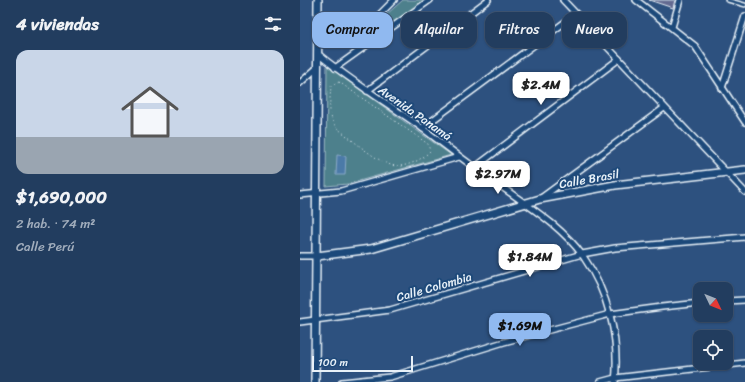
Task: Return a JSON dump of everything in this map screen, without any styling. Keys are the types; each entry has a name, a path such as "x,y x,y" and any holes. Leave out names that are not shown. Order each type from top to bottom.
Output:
{"main road":[{"path":"315,382 318,193 318,0"},
{"name":"Calle Brasil","path":"317,256 371,249 540,199 615,184 727,173 745,169"}],"street":[{"path":"382,12 394,0"},
{"path":"393,26 430,0"},
{"path":"367,91 488,0"},
{"path":"563,0 574,12"},
{"path":"636,0 672,27 700,52 745,122"},
{"path":"672,27 680,0"},
{"path":"722,88 745,16"},
{"path":"422,128 562,24"},
{"path":"334,68 362,48"},
{"path":"608,48 745,192"},
{"name":"Avenida Panamá","path":"318,54 334,68 422,128 459,157 557,228 582,254 595,274 610,314 615,340 615,380"},
{"path":"474,168 619,59"},
{"path":"300,83 318,67"},
{"path":"540,199 664,108"},
{"path":"300,195 341,191 459,157"},
{"name":"Calle Colombia","path":"300,322 390,310 582,254 620,247 745,237"},
{"path":"300,256 317,256"},
{"path":"733,301 745,300"},
{"path":"342,382 390,377 504,342 610,314 693,304"},
{"path":"600,382 745,363"}],"lane":[{"path":"727,0 745,5"}],"path":[{"path":"335,83 344,84 428,144 430,151 424,158 407,164 392,166 382,162 337,128 331,121 330,86 335,83"}],"green space":[{"path":"403,0 425,0 408,12 401,12 401,17 393,23 393,12 389,12"},
{"path":"327,66 451,155 348,184 326,186"}],"water":[{"path":"337,155 346,156 345,175 336,175"}],"building":[{"path":"649,0 675,0 673,8"}]}
